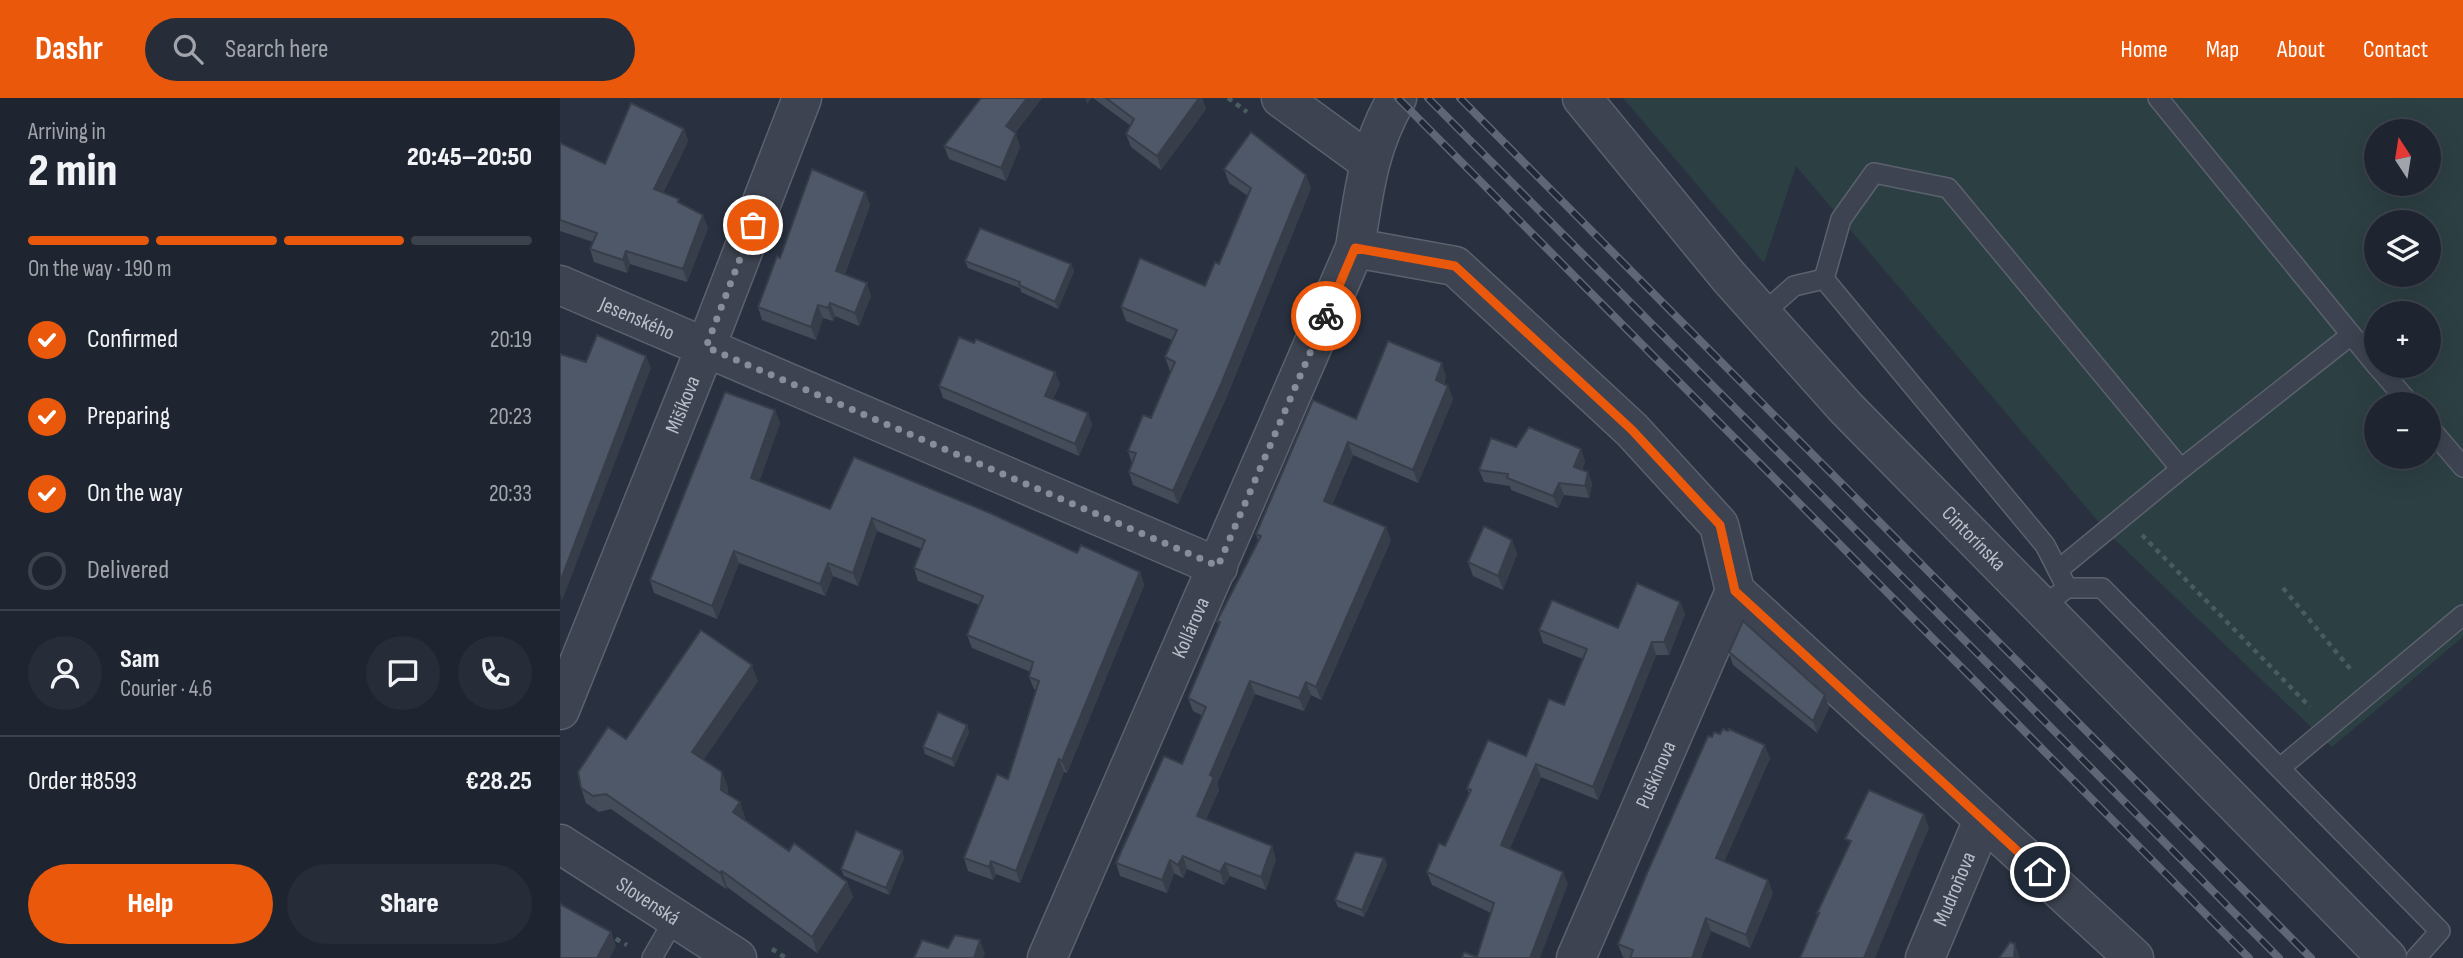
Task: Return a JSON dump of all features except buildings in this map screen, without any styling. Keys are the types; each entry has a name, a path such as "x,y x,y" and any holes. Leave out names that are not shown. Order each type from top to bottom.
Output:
{"street":[{"name":"Mišíkova","path":"560,710 706,347 802,98"},
{"name":"Kollárova","path":"1047,958 1355,248 1369,162 1382,124 1397,98"},
{"name":"Cintorínska","path":"1582,98 1761,315 1875,438 2054,598 2387,958"},
{"path":"1264,105 1369,162"},
{"path":"1355,248 1455,266 1632,430 1720,525 1735,591 2134,958"},
{"name":"Jesenského","path":"560,285 1218,566"},
{"name":"Puškinova","path":"1576,958 1735,591"},
{"name":"Mudroňova","path":"1925,958 1983,820"},
{"name":"Slovenská","path":"560,845 737,958"}],"lane":[{"path":"2158,98 2364,350"},
{"path":"1824,279 1841,219 1874,173 1948,188 2181,469"},
{"path":"1761,315 1794,286 1824,279"},
{"path":"1824,279 2045,545 2058,570 2054,598 2102,588 2440,930 2416,958"},
{"path":"2058,570 2351,335"},
{"path":"2388,378 2400,392"},
{"path":"2441,441 2463,467"},
{"path":"2280,768 2463,615"},
{"path":"645,955 675,918"}],"path":[{"path":"1228,98 1264,105"},
{"path":"2123,516 2330,727"},
{"path":"2283,588 2371,693"},
{"path":"604,932 645,955"}],"shaded area":[{"path":"1623,98 2463,98 2463,637 2332,747 2108,533 1796,166 1764,263"}],"railway":[{"path":"1398,98 2249,958"},
{"path":"1428,98 2279,958"},
{"path":"1460,98 2311,958"}],"way so far":[{"path":"753,225 706,347 1218,566 1326,316"}],"route":[{"path":"1326,316 1355,248 1455,266 1632,430 1720,525 1735,591 2040,872"}]}
